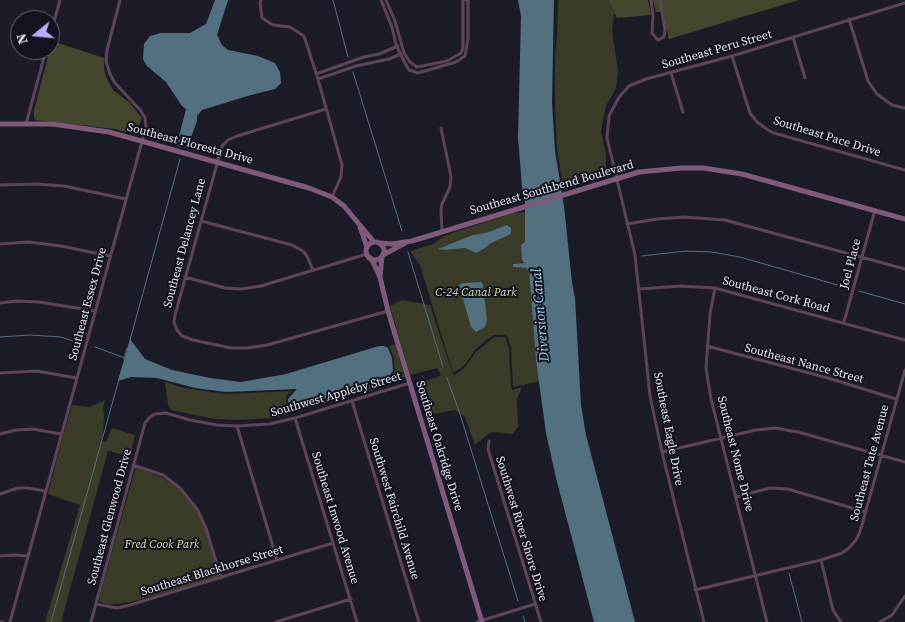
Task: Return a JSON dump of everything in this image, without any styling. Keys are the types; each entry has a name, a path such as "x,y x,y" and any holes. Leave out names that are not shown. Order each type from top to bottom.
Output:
{"street":[{"name":"Southeast Essex Drive","path":"10,622 146,126 142,111 115,83 106,61 120,0"},
{"path":"261,0 262,18 273,25 290,27 304,36 342,165 341,177 332,196"},
{"path":"384,1 395,21 409,70 418,73 439,64 461,59 465,50 468,0 463,0 465,50"},
{"path":"650,0 654,15 652,33 655,38 660,40 664,37 665,30 660,0"},
{"path":"384,1 397,46 403,54"},
{"name":"Southeast Peru Street","path":"616,178 607,138 609,116 619,97 629,86 646,79 732,56 905,2"},
{"path":"654,15 662,14"},
{"path":"849,20 868,81 877,94 892,105 905,108"},
{"path":"793,37 805,78"},
{"path":"316,74 402,45"},
{"path":"318,79 403,54"},
{"name":"Southeast Pace Drive","path":"732,56 750,113 757,122 768,130 905,170"},
{"path":"26,124 43,60"},
{"path":"336,67 338,72"},
{"path":"671,73 684,112"},
{"name":"Southeast Delancey Lane","path":"326,109 228,140 222,146 174,322 182,336 193,340 231,348 247,348 267,345 388,311"},
{"name":"Southeast Floresta Drive","path":"0,124 83,128 142,141 310,188 332,196 344,206 377,243"},
{"path":"441,128 451,177 450,187 442,204 442,231"},
{"name":"Southeast Southbend Boulevard","path":"377,243 392,244 410,241 639,172 682,168 723,170 772,181 905,219"},
{"name":"Southeast Eagle Drive","path":"616,178 635,255 650,396 704,622"},
{"path":"0,185 36,184 64,186 126,199"},
{"name":"Joel Place","path":"844,322 875,210"},
{"path":"628,224 684,217 726,220 905,268"},
{"path":"201,221 292,245 303,251 314,270"},
{"name":"Southeast Floresta Drive","path":"359,224 367,247"},
{"name":"Southeast Southbend Boulevard","path":"383,255 410,241"},
{"path":"0,244 29,242 61,246 110,256"},
{"path":"185,277 225,288 241,289 260,286 369,256 378,259 383,255 383,247 377,243 367,247 369,256"},
{"name":"Southeast Oakridge Drive","path":"380,277 383,255"},
{"name":"Southeast Oakridge Drive","path":"369,256 380,277 388,311 480,622"},
{"name":"Southeast Cork Road","path":"639,289 681,286 715,288 905,340"},
{"name":"Southeast Nome Drive","path":"715,288 706,368 767,622"},
{"path":"0,303 16,301 39,302 95,311"},
{"name":"Southeast Nance Street","path":"707,346 828,378 896,399"},
{"name":"Southeast Tate Avenue","path":"696,590 821,560 842,553 849,548 860,532 905,370"},
{"path":"0,373 37,371 77,378"},
{"name":"Southwest Appleby Street","path":"150,417 166,413 204,423 236,426 269,424 296,418 410,383"},
{"name":"Southwest Fairchild Avenue","path":"352,401 419,622"},
{"name":"Southeast Glenwood Drive","path":"91,622 145,423 150,417"},
{"name":"Southeast Inwood Avenue","path":"296,418 357,622"},
{"path":"236,426 277,560"},
{"path":"662,452 722,440 756,430 775,428 798,432 905,462"},
{"path":"0,434 16,430 33,429 61,434"},
{"name":"Southwest River Shore Drive","path":"489,441 488,449 540,622"},
{"path":"133,465 163,476 180,488 198,509 206,528 221,578"},
{"path":"0,494 18,488 45,491"},
{"path":"736,496 770,488 788,489 865,512"},
{"name":"Southeast Blackhorse Street","path":"96,604 117,608 333,543"},
{"path":"0,556 28,556"},
{"path":"821,560 833,610 840,622"},
{"path":"880,622 892,615 905,596"},
{"path":"276,622 350,599"},
{"path":"480,622 535,604"}],"green space":[{"path":"558,0 608,0 614,13 612,31 618,71 616,88 606,106 601,131 606,154 606,170 563,184 557,149 555,103"},
{"path":"608,0 648,0 651,15 617,18"},
{"path":"653,0 799,0 669,39 663,16 664,12 656,12"},
{"path":"60,44 104,58 104,70 113,90 130,103 142,118 137,130 130,133 115,129 36,120 34,110 47,60 60,60"},
{"name":"C-24 Canal Park","path":"517,212 525,212 525,242 521,245 522,260 524,262 513,264 513,267 526,268 529,271 536,360 540,381 513,387 511,347 507,336 504,335 494,335 486,340 474,351 465,365 453,373 420,265 410,251 433,244 444,236"},
{"path":"402,300 430,305 453,375 460,372 476,352 488,342 495,337 505,337 509,348 511,388 513,390 522,387 517,399 518,427 512,434 491,432 475,445 465,417 455,410 432,414 426,412 416,383 441,375 437,368 410,375 390,306"},
{"path":"395,344 405,377 274,418 215,419 171,410 168,405 165,382 184,388 225,394 292,391 286,396 286,403 297,410 389,379 395,371 394,358 389,346"},
{"path":"105,400 102,441 106,442 112,428 135,435 130,456 108,451 61,622 45,622 80,505 48,494 59,451 72,405 89,407"},
{"name":"Fred Cook Park","path":"136,467 163,478 178,488 194,507 205,528 219,577 131,602 108,605 99,601 101,591"}],"water":[{"path":"215,0 228,0 217,35 222,45 228,50 258,56 275,63 280,72 281,83 275,89 202,110 197,116 187,148 177,146 186,109 166,82 147,66 143,59 144,44 150,36 161,33 190,33 206,24"},
{"name":"Diversion Canal","path":"518,0 554,0 552,103 555,151 564,206 575,298 581,405 586,435 635,622 594,622 546,433 536,360 529,271 526,268 513,267 513,264 524,263 521,245 525,242 525,198 522,187 518,137 521,16"},
{"path":"507,225 511,228 511,234 491,243 476,253 465,248 438,249 473,235 486,233"},
{"path":"481,282 483,285 487,321 485,327 476,332 471,327 459,285 462,283"},
{"path":"130,339 145,359 172,370 241,382 286,374 379,346 388,348 392,358 393,371 388,377 296,408 288,403 288,399 297,389 226,392 195,388 157,378 131,377 118,381"}],"waterway":[{"path":"333,0 348,57"},
{"path":"353,72 402,231"},
{"path":"130,340 180,159"},
{"path":"642,256 685,251 712,252 740,257 848,288"},
{"path":"408,252 443,367"},
{"path":"859,291 905,304"},
{"path":"0,337 30,335 61,337 82,344"},
{"path":"95,347 125,358"},
{"path":"124,359 127,348"},
{"path":"51,622 123,365"},
{"path":"447,378 518,601"},
{"path":"789,573 802,622"},
{"path":"523,616 525,622"}]}
